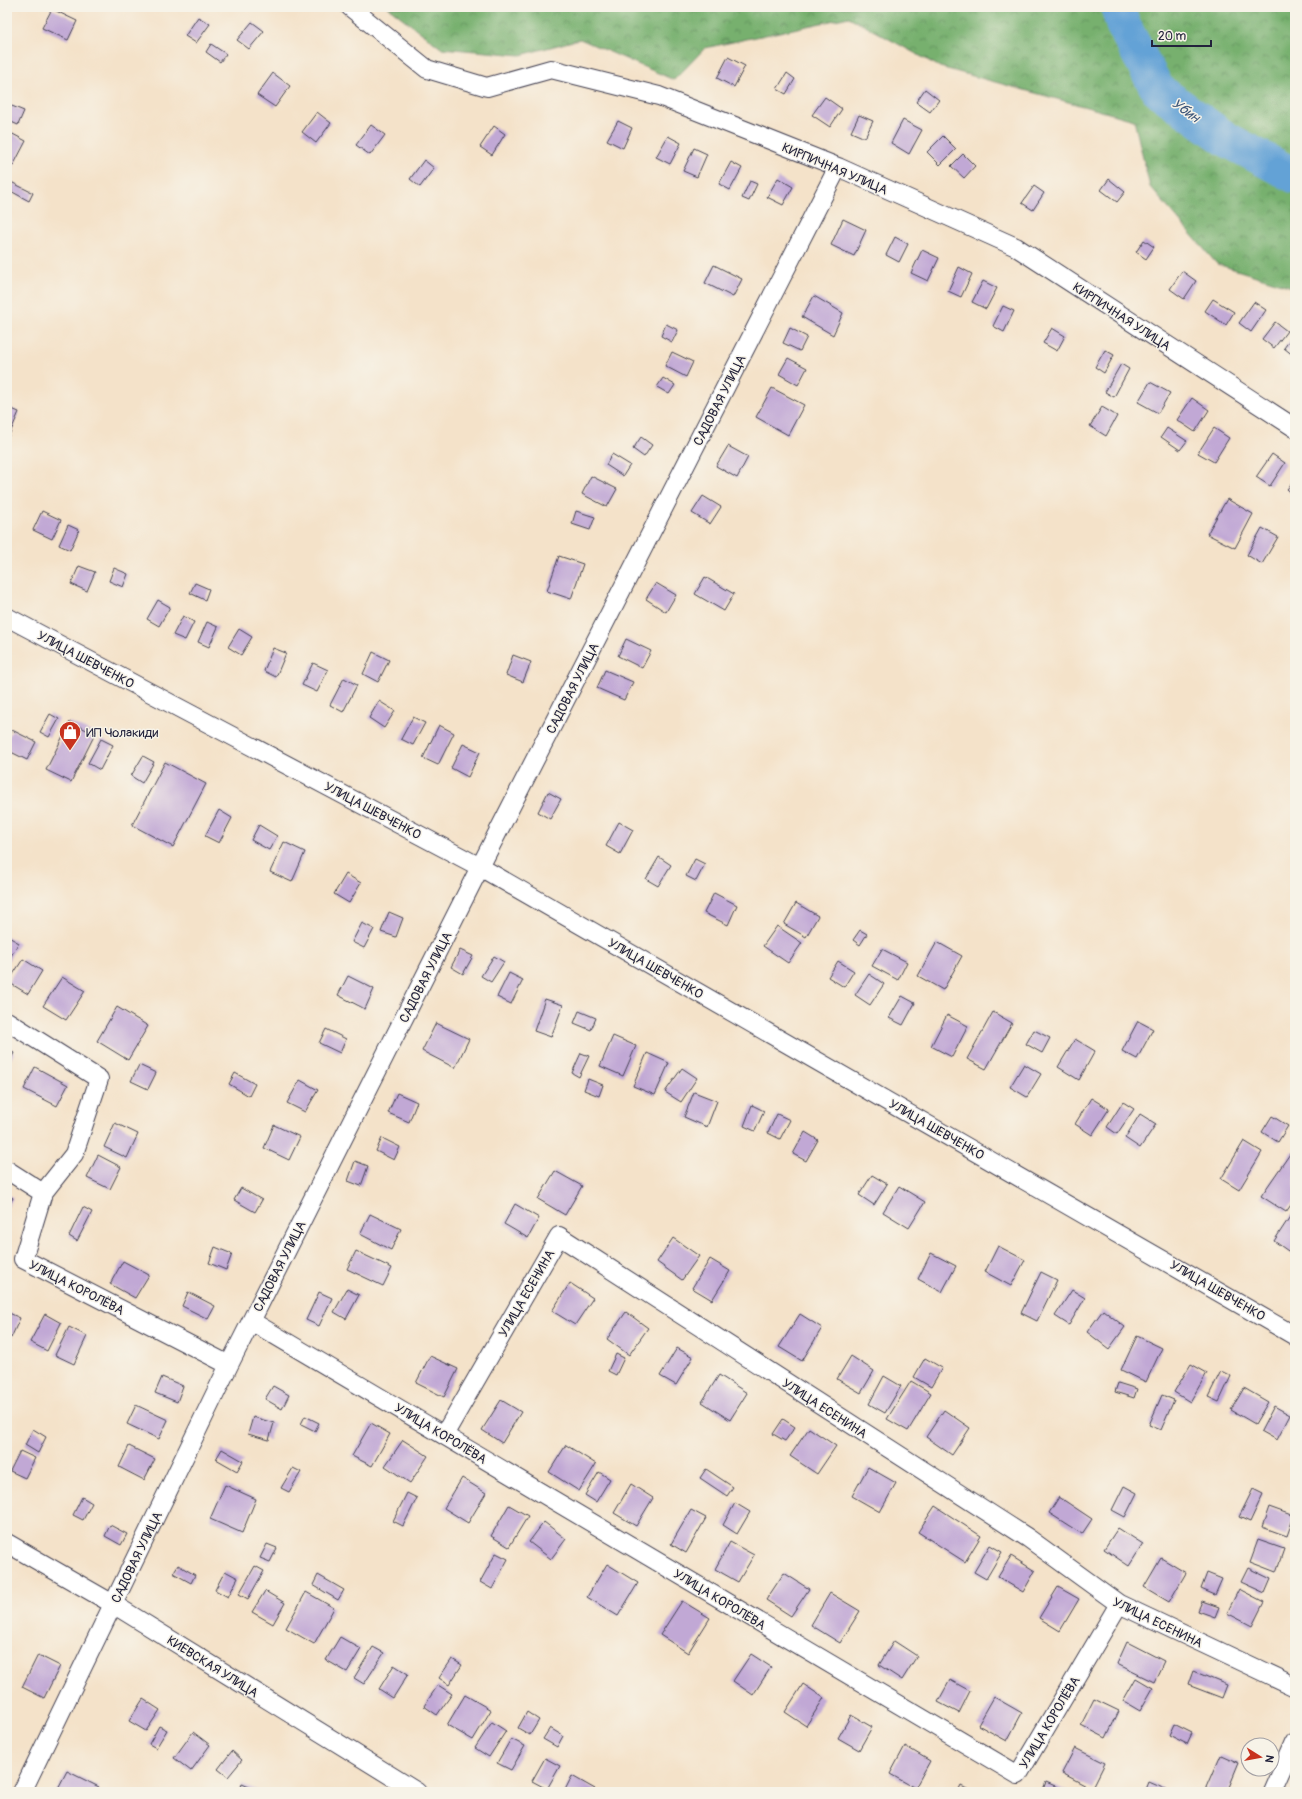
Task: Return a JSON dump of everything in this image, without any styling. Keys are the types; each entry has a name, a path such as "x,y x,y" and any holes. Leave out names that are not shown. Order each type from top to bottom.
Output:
{"street":[{"name":"КИРПИЧНАЯ УЛИЦА","path":"350,7 354,12 427,69 487,87 551,69 659,96 838,167 1016,247 1295,428"},
{"name":"САДОВАЯ УЛИЦА","path":"22,1792 251,1321 480,867 838,167"},
{"name":"УЛИЦА ШЕВЧЕНКО","path":"7,617 480,867 1295,1336"},
{"path":"7,1021 99,1079 74,1154 43,1193 7,1170"},
{"name":"УЛИЦА КОРОЛЁВА","path":"43,1193 23,1260 229,1365"},
{"name":"УЛИЦА ЕСЕНИНА","path":"444,1435 559,1236 1028,1538 1118,1604 1295,1687"},
{"name":"УЛИЦА КОРОЛЁВА","path":"251,1321 1018,1775 1118,1604"},
{"name":"КИЕВСКАЯ УЛИЦА","path":"7,1543 113,1604 417,1792"},
{"path":"1273,1792 1295,1742"}],"green space":[{"path":"388,7 1287,7 1295,16 1295,288 1217,264 1150,187 1134,120 940,67 849,17 705,48 674,80 580,39 521,55 441,48"}],"building":[{"path":"52,9 77,21 68,40 42,28"},
{"path":"198,17 210,24 196,43 185,36"},
{"path":"252,22 264,31 249,49 237,40"},
{"path":"211,44 226,54 220,62 206,52"},
{"path":"728,57 745,66 734,87 717,78"},
{"path":"273,73 290,86 275,107 257,95"},
{"path":"787,73 795,79 786,94 777,89"},
{"path":"925,89 939,100 930,112 916,102"},
{"path":"825,97 842,109 830,127 812,115"},
{"path":"7,104 24,111 18,125 7,120"},
{"path":"317,112 331,123 316,143 302,132"},
{"path":"859,115 873,121 865,138 851,132"},
{"path":"903,120 922,130 909,154 891,143"},
{"path":"618,121 632,128 623,148 607,140"},
{"path":"371,125 385,135 370,155 356,145"},
{"path":"494,126 505,134 492,155 480,147"},
{"path":"7,131 26,141 13,166 7,162"},
{"path":"668,136 681,143 670,164 656,157"},
{"path":"943,136 956,149 940,165 927,152"},
{"path":"694,148 707,154 697,177 683,171"},
{"path":"963,154 975,166 964,178 951,166"},
{"path":"424,160 434,168 420,187 410,179"},
{"path":"731,162 742,168 730,190 719,184"},
{"path":"778,178 793,187 783,205 767,197"},
{"path":"1109,179 1125,192 1117,202 1101,190"},
{"path":"9,181 33,193 29,201 7,189"},
{"path":"750,181 757,184 749,201 742,198"},
{"path":"1034,186 1044,193 1033,210 1022,203"},
{"path":"843,219 866,230 854,256 831,245"},
{"path":"895,237 908,244 899,262 886,255"},
{"path":"1144,240 1154,247 1146,259 1136,252"},
{"path":"922,250 939,258 928,281 911,273"},
{"path":"714,265 742,279 733,297 705,283"},
{"path":"959,267 972,274 961,297 948,291"},
{"path":"1182,271 1196,281 1184,299 1170,289"},
{"path":"983,281 997,288 986,309 972,302"},
{"path":"814,296 843,313 833,335 802,317"},
{"path":"1213,299 1234,312 1226,325 1205,311"},
{"path":"1254,302 1266,310 1251,332 1239,323"},
{"path":"1003,306 1014,311 1004,332 993,326"},
{"path":"1275,322 1287,331 1274,348 1262,339"},
{"path":"666,324 678,330 672,342 661,336"},
{"path":"790,328 807,337 800,351 783,343"},
{"path":"1052,328 1065,336 1057,351 1043,343"},
{"path":"1295,333 1295,354 1294,356 1284,348"},
{"path":"1105,350 1114,355 1104,373 1095,367"},
{"path":"672,352 693,362 686,377 665,366"},
{"path":"788,358 807,368 798,385 779,374"},
{"path":"1121,364 1129,369 1114,397 1105,392"},
{"path":"663,378 675,385 669,394 657,387"},
{"path":"1150,382 1170,393 1158,413 1138,402"},
{"path":"772,388 804,405 788,435 756,417"},
{"path":"1192,398 1209,410 1195,432 1177,420"},
{"path":"7,407 19,412 7,440"},
{"path":"1102,407 1117,416 1106,436 1090,426"},
{"path":"1167,428 1187,441 1180,450 1161,437"},
{"path":"1214,428 1229,438 1214,462 1198,453"},
{"path":"641,437 652,445 644,457 633,449"},
{"path":"728,446 748,457 737,478 716,466"},
{"path":"612,454 630,465 623,476 606,465"},
{"path":"1272,454 1285,463 1270,486 1256,477"},
{"path":"591,476 617,489 607,507 582,494"},
{"path":"1295,480 1295,496 1287,489"},
{"path":"703,496 721,507 710,524 692,513"},
{"path":"1227,499 1253,514 1235,548 1207,534"},
{"path":"42,511 61,520 52,539 33,530"},
{"path":"576,511 595,517 590,530 572,524"},
{"path":"68,525 79,530 70,550 59,545"},
{"path":"1262,528 1278,537 1262,564 1247,555"},
{"path":"559,556 583,564 571,599 547,591"},
{"path":"79,566 95,572 87,591 71,584"},
{"path":"114,568 128,574 123,587 109,581"},
{"path":"705,577 734,594 724,611 695,594"},
{"path":"195,583 209,589 205,600 190,593"},
{"path":"656,583 676,595 666,612 646,599"},
{"path":"158,600 170,607 159,626 147,619"},
{"path":"183,616 194,622 185,640 173,635"},
{"path":"207,622 218,627 209,647 198,642"},
{"path":"239,629 252,637 241,655 228,647"},
{"path":"626,639 651,651 642,668 618,656"},
{"path":"273,648 286,653 276,677 264,671"},
{"path":"373,652 389,660 378,682 363,674"},
{"path":"513,655 531,662 523,682 506,675"},
{"path":"313,663 328,670 317,692 302,685"},
{"path":"605,670 633,682 624,700 597,688"},
{"path":"344,678 357,685 343,712 330,705"},
{"path":"379,701 395,711 384,728 369,718"},
{"path":"50,714 59,719 49,737 40,732"},
{"path":"413,717 425,723 413,745 401,739"},
{"name":"ИП Чолакиди","path":"70,722 95,734 71,782 46,770"},
{"path":"439,725 454,733 438,765 423,758"},
{"path":"12,730 36,742 27,760 7,750 7,740"},
{"path":"101,739 113,745 100,770 88,763"},
{"path":"463,744 480,752 468,777 451,768"},
{"path":"143,756 154,762 142,783 131,776"},
{"path":"165,762 206,784 173,847 132,825"},
{"path":"548,792 561,799 550,819 538,812"},
{"path":"219,810 232,818 219,843 205,836"},
{"path":"619,822 633,830 620,854 606,846"},
{"path":"259,825 277,836 269,850 251,840"},
{"path":"284,842 305,852 292,882 270,872"},
{"path":"659,857 671,865 658,886 646,879"},
{"path":"695,859 705,864 696,881 686,876"},
{"path":"346,874 361,883 349,903 334,894"},
{"path":"714,893 737,905 728,925 704,913"},
{"path":"796,903 818,916 806,937 784,924"},
{"path":"389,912 403,918 396,937 381,932"},
{"path":"362,923 374,929 364,948 352,942"},
{"path":"777,926 802,943 788,963 763,946"},
{"path":"860,930 867,934 860,945 853,940"},
{"path":"7,936 19,943 7,962"},
{"path":"937,942 962,956 943,990 918,976"},
{"path":"882,949 907,962 898,980 872,966"},
{"path":"460,950 473,956 463,974 451,967"},
{"path":"494,956 504,962 491,982 481,976"},
{"path":"23,959 42,971 28,994 8,982"},
{"path":"838,961 854,971 844,987 828,977"},
{"path":"509,973 523,980 511,1004 497,997"},
{"path":"869,974 884,984 870,1005 855,995"},
{"path":"348,976 374,989 365,1009 338,995"},
{"path":"62,977 85,991 66,1020 43,1006"},
{"path":"902,996 915,1003 903,1025 889,1018"},
{"path":"545,999 563,1005 551,1037 534,1031"},
{"path":"117,1007 148,1026 128,1060 97,1041"},
{"path":"579,1011 596,1018 591,1030 574,1023"},
{"path":"993,1012 1012,1023 986,1069 967,1059"},
{"path":"947,1015 968,1026 952,1057 931,1046"},
{"path":"1138,1021 1153,1029 1137,1059 1122,1051"},
{"path":"436,1023 469,1039 455,1068 422,1051"},
{"path":"326,1029 346,1039 340,1053 319,1043"},
{"path":"1034,1030 1050,1038 1042,1053 1026,1044"},
{"path":"613,1036 636,1046 623,1076 600,1066"},
{"path":"1075,1039 1095,1051 1079,1080 1058,1067"},
{"path":"7,1049 14,1053 7,1066"},
{"path":"581,1053 589,1056 579,1077 572,1073"},
{"path":"647,1053 669,1063 655,1095 633,1086"},
{"path":"1024,1064 1041,1074 1027,1097 1010,1087"},
{"path":"139,1065 156,1073 148,1089 131,1081"},
{"path":"35,1067 68,1085 57,1106 24,1089"},
{"path":"682,1068 697,1078 681,1102 665,1092"},
{"path":"235,1073 255,1084 249,1096 229,1084"},
{"path":"588,1079 603,1085 599,1096 584,1090"},
{"path":"300,1080 318,1090 305,1112 287,1103"},
{"path":"694,1092 717,1101 707,1127 684,1117"},
{"path":"397,1093 417,1102 409,1122 388,1113"},
{"path":"1091,1098 1109,1109 1092,1135 1075,1124"},
{"path":"1123,1102 1134,1109 1117,1134 1107,1127"},
{"path":"752,1105 764,1111 755,1131 744,1126"},
{"path":"777,1114 790,1120 780,1139 768,1133"},
{"path":"1140,1114 1156,1124 1140,1148 1125,1138"},
{"path":"1272,1116 1288,1126 1278,1142 1262,1132"},
{"path":"115,1123 138,1134 127,1158 104,1147"},
{"path":"274,1125 300,1137 289,1160 264,1148"},
{"path":"805,1132 818,1140 806,1161 793,1154"},
{"path":"382,1138 400,1147 394,1160 376,1151"},
{"path":"1244,1141 1262,1152 1239,1190 1221,1179"},
{"path":"1292,1151 1295,1153 1295,1199 1286,1212 1261,1196"},
{"path":"98,1155 121,1167 110,1189 87,1178"},
{"path":"355,1161 368,1166 361,1186 348,1181"},
{"path":"555,1171 582,1186 565,1215 538,1199"},
{"path":"872,1175 887,1184 874,1205 859,1195"},
{"path":"899,1186 925,1202 909,1228 883,1212"},
{"path":"241,1188 262,1200 255,1212 234,1200"},
{"path":"7,1194 13,1198 7,1208"},
{"path":"515,1204 539,1218 528,1238 504,1224"},
{"path":"83,1207 92,1212 77,1241 69,1236"},
{"path":"1295,1209 1295,1247 1291,1253 1274,1241"},
{"path":"370,1214 401,1229 391,1250 360,1234"},
{"path":"673,1238 699,1256 682,1280 657,1262"},
{"path":"998,1246 1025,1260 1011,1286 985,1272"},
{"path":"215,1247 232,1254 226,1270 209,1263"},
{"path":"356,1251 392,1268 383,1286 347,1269"},
{"path":"931,1253 956,1266 942,1292 918,1279"},
{"path":"710,1259 730,1271 712,1300 692,1288"},
{"path":"123,1261 149,1275 135,1298 110,1284"},
{"path":"1041,1272 1057,1280 1037,1321 1021,1313"},
{"path":"570,1283 593,1298 575,1325 552,1311"},
{"path":"347,1289 359,1295 346,1319 334,1312"},
{"path":"1072,1290 1085,1298 1069,1325 1055,1316"},
{"path":"188,1292 215,1306 208,1319 182,1306"},
{"path":"319,1292 332,1298 319,1326 306,1320"},
{"path":"1103,1310 1125,1327 1109,1349 1087,1332"},
{"path":"7,1312 20,1318 11,1338 7,1336"},
{"path":"626,1312 648,1328 629,1355 607,1339"},
{"path":"45,1314 61,1323 47,1351 30,1342"},
{"path":"800,1314 822,1328 802,1361 779,1347"},
{"path":"69,1327 87,1336 74,1364 55,1355"},
{"path":"1137,1336 1162,1348 1146,1382 1121,1370"},
{"path":"677,1348 693,1357 676,1385 660,1376"},
{"path":"616,1354 624,1358 616,1375 608,1371"},
{"path":"430,1356 458,1369 444,1397 416,1383"},
{"path":"851,1356 874,1371 861,1393 837,1379"},
{"path":"925,1358 942,1368 931,1387 914,1377"},
{"path":"1191,1364 1207,1373 1190,1402 1174,1392"},
{"path":"1221,1371 1231,1376 1219,1402 1208,1397"},
{"path":"719,1375 747,1393 730,1420 702,1402"},
{"path":"884,1376 901,1386 885,1413 869,1404"},
{"path":"162,1377 183,1386 177,1402 155,1393"},
{"path":"911,1381 931,1393 908,1431 887,1419"},
{"path":"1118,1383 1137,1389 1134,1398 1115,1392"},
{"path":"273,1386 289,1395 282,1409 265,1399"},
{"path":"1244,1388 1268,1402 1255,1424 1231,1410"},
{"path":"1162,1395 1174,1400 1161,1430 1149,1425"},
{"path":"501,1400 521,1412 502,1443 482,1430"},
{"path":"136,1405 168,1420 159,1439 127,1424"},
{"path":"1274,1406 1290,1415 1277,1440 1261,1431"},
{"path":"944,1410 970,1428 952,1455 926,1437"},
{"path":"305,1416 319,1423 315,1431 301,1424"},
{"path":"253,1417 274,1423 269,1440 248,1434"},
{"path":"783,1419 795,1427 785,1441 773,1434"},
{"path":"371,1423 390,1434 372,1466 352,1456"},
{"path":"809,1428 836,1446 817,1474 790,1456"},
{"path":"33,1429 46,1437 38,1453 25,1445"},
{"path":"403,1440 428,1456 410,1483 385,1466"},
{"path":"566,1445 596,1464 579,1491 549,1472"},
{"path":"129,1446 155,1459 144,1480 119,1467"},
{"path":"222,1449 243,1461 237,1471 216,1459"},
{"path":"20,1451 35,1458 25,1478 10,1471"},
{"path":"868,1467 896,1483 880,1512 852,1496"},
{"path":"293,1468 301,1472 289,1492 281,1488"},
{"path":"706,1469 733,1487 727,1496 700,1478"},
{"path":"599,1472 610,1479 596,1502 585,1495"},
{"path":"462,1478 486,1493 468,1523 444,1508"},
{"path":"631,1484 653,1498 636,1526 614,1513"},
{"path":"225,1485 256,1499 242,1533 210,1519"},
{"path":"1124,1486 1137,1493 1125,1517 1112,1510"},
{"path":"1253,1489 1263,1494 1250,1522 1239,1517"},
{"path":"407,1493 417,1498 403,1526 393,1521"},
{"path":"82,1497 92,1503 83,1520 73,1515"},
{"path":"1059,1497 1092,1519 1082,1534 1049,1513"},
{"path":"735,1503 750,1512 737,1534 723,1525"},
{"path":"509,1505 528,1516 509,1547 491,1536"},
{"path":"935,1506 981,1536 965,1562 918,1532"},
{"path":"1269,1507 1294,1516 1287,1536 1262,1527"},
{"path":"691,1510 706,1518 686,1553 671,1544"},
{"path":"544,1522 566,1539 551,1559 529,1542"},
{"path":"110,1525 127,1534 121,1545 105,1536"},
{"path":"1118,1528 1143,1544 1129,1566 1104,1549"},
{"path":"1258,1540 1284,1549 1276,1572 1250,1562"},
{"path":"730,1542 754,1555 738,1582 715,1569"},
{"path":"267,1544 277,1548 270,1562 260,1558"},
{"path":"990,1545 1002,1552 986,1579 974,1572"},
{"path":"496,1553 508,1559 492,1589 480,1582"},
{"path":"1011,1556 1035,1571 1023,1592 998,1577"},
{"path":"1161,1558 1186,1573 1169,1602 1144,1587"},
{"path":"607,1564 638,1583 618,1616 587,1597"},
{"path":"178,1565 195,1575 191,1583 173,1573"},
{"path":"255,1566 264,1571 248,1599 239,1594"},
{"path":"1248,1568 1271,1579 1265,1593 1241,1582"},
{"path":"225,1571 238,1578 228,1597 215,1590"},
{"path":"784,1573 809,1589 791,1616 766,1600"},
{"path":"1207,1573 1222,1579 1215,1595 1201,1589"},
{"path":"318,1575 344,1590 338,1600 313,1585"},
{"path":"1058,1587 1079,1599 1060,1631 1039,1618"},
{"path":"1239,1589 1264,1602 1252,1626 1227,1613"},
{"path":"265,1591 285,1603 273,1624 252,1612"},
{"path":"306,1592 334,1608 314,1644 286,1628"},
{"path":"830,1593 860,1611 840,1643 811,1625"},
{"path":"682,1601 710,1618 688,1653 660,1635"},
{"path":"1202,1601 1219,1607 1215,1617 1198,1611"},
{"path":"340,1637 361,1649 347,1672 326,1660"},
{"path":"894,1641 917,1656 902,1680 879,1665"},
{"path":"1127,1642 1164,1661 1154,1682 1117,1664"},
{"path":"373,1647 384,1653 364,1684 354,1678"},
{"path":"751,1654 771,1667 753,1695 733,1681"},
{"path":"38,1655 60,1666 44,1698 22,1687"},
{"path":"452,1659 462,1665 449,1685 439,1678"},
{"path":"394,1665 408,1674 393,1698 379,1689"},
{"path":"1193,1671 1227,1685 1222,1698 1188,1685"},
{"path":"1136,1678 1153,1688 1140,1711 1123,1701"},
{"path":"950,1680 970,1691 959,1713 938,1702"},
{"path":"803,1684 824,1698 806,1726 785,1712"},
{"path":"438,1685 452,1694 437,1715 424,1706"},
{"path":"465,1695 491,1710 473,1740 447,1725"},
{"path":"994,1697 1022,1713 1007,1741 978,1725"},
{"path":"143,1699 160,1710 146,1731 129,1721"},
{"path":"1094,1699 1119,1711 1106,1738 1081,1725"},
{"path":"527,1712 539,1720 530,1735 518,1728"},
{"path":"851,1715 872,1727 859,1750 838,1738"},
{"path":"492,1722 506,1731 489,1757 475,1748"},
{"path":"1174,1724 1192,1733 1187,1744 1169,1735"},
{"path":"159,1726 167,1730 156,1748 149,1744"},
{"path":"550,1728 563,1736 557,1747 543,1739"},
{"path":"193,1732 210,1745 191,1771 174,1758"},
{"path":"511,1739 525,1746 511,1770 497,1763"},
{"path":"905,1746 930,1761 915,1788 890,1774"},
{"path":"1075,1748 1105,1763 1092,1789 1062,1773"},
{"path":"232,1751 242,1760 228,1777 218,1769"},
{"path":"1221,1755 1239,1763 1227,1792 1205,1792"},
{"path":"545,1758 560,1766 547,1789 532,1781"},
{"path":"67,1771 99,1787 97,1792 56,1792"},
{"path":"572,1776 595,1789 593,1792 564,1792"},
{"path":"1046,1782 1069,1792 1042,1792"},
{"path":"1149,1782 1172,1792 1145,1792"},
{"path":"242,1784 261,1792 239,1792"},
{"path":"961,1786 973,1792 958,1792"}],"waterway":[{"name":"Убин","path":"1118,7 1123,25 1158,90 1226,139 1295,176"}],"place":[{"name":"ИП Чолакиди","path":"70,752"}]}
